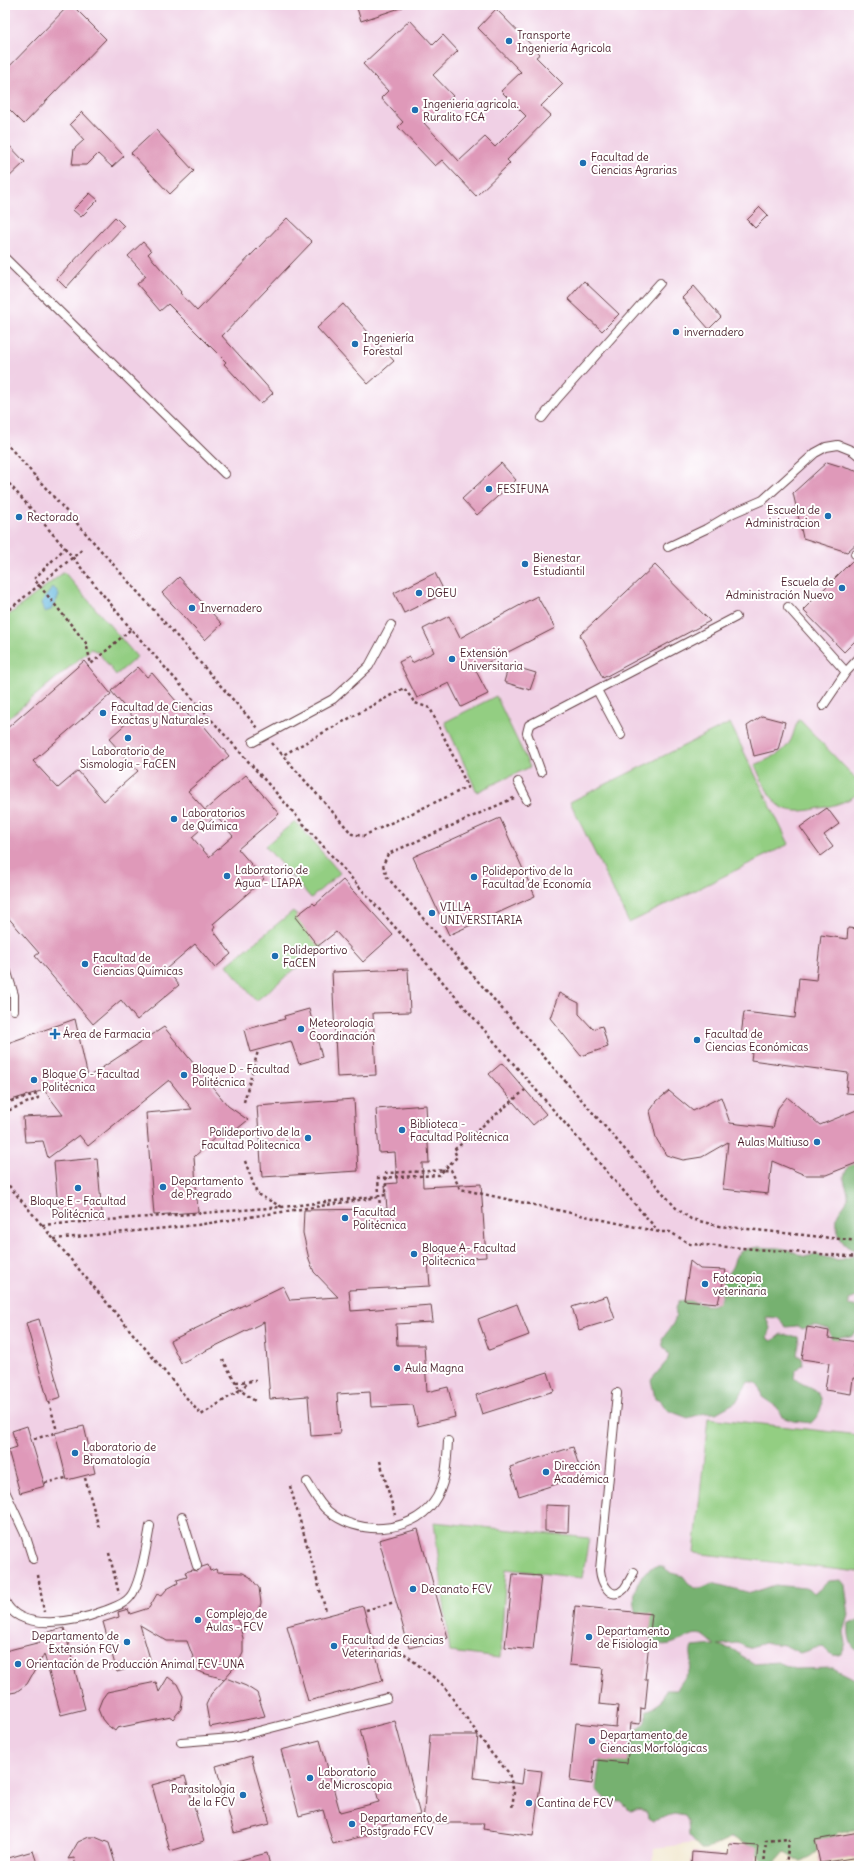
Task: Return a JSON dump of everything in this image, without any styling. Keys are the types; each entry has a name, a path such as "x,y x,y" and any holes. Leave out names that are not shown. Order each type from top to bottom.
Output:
{"lane":[{"path":"5,258 225,474"},
{"path":"542,418 557,398 660,283"},
{"path":"668,547 706,529 733,513 763,500 815,453 826,447 838,445 853,451 859,456"},
{"path":"788,607 846,672"},
{"path":"541,772 526,733 526,728 533,721 597,690 736,617"},
{"path":"253,742 333,699 368,666 392,625"},
{"path":"823,706 846,672 859,658"},
{"path":"597,690 621,735"},
{"path":"518,782 525,797"},
{"path":"5,966 14,995 14,1010"},
{"path":"617,1394 600,1570 602,1582 605,1587 615,1592 620,1592 626,1587 634,1572"},
{"path":"307,1482 328,1511 350,1524 362,1528 398,1526 421,1515 433,1503 442,1486 447,1467 448,1442"},
{"path":"5,1491 25,1534 33,1559"},
{"path":"182,1517 197,1566"},
{"path":"5,1601 8,1608 20,1616 46,1622 67,1622 121,1604 131,1596 137,1581 150,1526"},
{"path":"181,1742 232,1738 387,1698"}],"path":[{"path":"5,442 352,834 363,836 468,787 430,708 416,703 404,688 283,755"},
{"path":"5,479 65,548 130,629 409,943 659,1232"},
{"path":"65,548 34,579 86,643 91,664 130,629"},
{"path":"5,612 83,549"},
{"path":"525,797 393,851 388,854 383,865 387,877 676,1208 691,1219 719,1226 859,1240"},
{"path":"244,1102 258,1051"},
{"path":"380,1209 378,1178 440,1175 457,1157 454,1150 525,1090"},
{"path":"5,1103 37,1094 38,1098 5,1112"},
{"path":"245,1161 257,1194 282,1207"},
{"path":"54,1239 197,1225 379,1197 386,1195 386,1172 451,1170 460,1189 659,1232 670,1232 690,1244 859,1257"},
{"path":"5,1181 201,1415 240,1390 251,1380"},
{"path":"42,1225 282,1207 379,1197"},
{"path":"223,1360 240,1390 255,1401"},
{"path":"236,1382 251,1380 256,1381"},
{"path":"34,1439 56,1432 49,1402"},
{"path":"380,1461 398,1526"},
{"path":"45,1483 66,1478"},
{"path":"85,1478 99,1528"},
{"path":"290,1486 326,1611"},
{"path":"109,1553 121,1604"},
{"path":"38,1575 46,1622"},
{"path":"366,1610 395,1602"},
{"path":"390,1642 443,1685 492,1754 509,1773 514,1792 512,1809"},
{"path":"764,1866 766,1842 789,1839 786,1866"}],"shaded area":[{"name":"VILLA UNIVERSITARIA","path":"5,5 859,5 859,1824 654,1848 653,1866 5,1866"}],"green space":[{"path":"64,572 137,657 116,675 98,652 91,649 6,720 5,618"},
{"path":"496,696 530,767 477,792 445,722"},
{"path":"799,719 859,782 859,792 856,795 848,800 834,805 803,811 794,811 783,808 772,798 755,765 775,756 788,745"},
{"path":"730,723 789,844 629,923 570,802"},
{"path":"295,821 340,873 311,898 265,846"},
{"name":"Polideportivo FaCEN","path":"293,911 322,947 256,1001 227,965"},
{"path":"852,1156 859,1163 859,1250 848,1247 844,1244 837,1228 837,1216 848,1197 844,1176"},
{"path":"759,1247 786,1249 802,1256 808,1256 816,1253 837,1261 859,1254 859,1296 849,1300 849,1305 859,1307 859,1329 851,1337 840,1337 838,1343 832,1340 828,1329 820,1326 802,1329 797,1326 786,1327 778,1318 766,1317 770,1328 767,1338 772,1341 781,1334 798,1337 799,1343 797,1355 802,1358 803,1364 795,1372 794,1378 818,1393 822,1401 818,1415 811,1423 793,1421 782,1417 777,1407 762,1397 759,1386 755,1382 748,1382 736,1402 716,1413 705,1413 688,1418 667,1410 660,1400 655,1398 651,1380 667,1361 669,1355 663,1346 662,1340 676,1317 675,1308 678,1302 687,1300 704,1305 714,1305 720,1300 722,1285 732,1268 737,1255 746,1250"},
{"path":"708,1418 859,1435 859,1572 694,1553"},
{"path":"434,1522 589,1538 582,1578 506,1569 500,1658 450,1652"},
{"path":"656,1566 662,1566 671,1573 683,1576 690,1585 695,1588 701,1588 712,1583 751,1593 775,1585 805,1588 814,1594 829,1581 841,1580 845,1585 849,1615 844,1632 846,1643 842,1654 834,1655 829,1653 822,1646 800,1653 784,1645 765,1643 748,1648 738,1643 718,1645 734,1650 753,1664 778,1662 794,1669 833,1668 859,1681 859,1829 840,1832 811,1856 801,1861 795,1860 785,1852 776,1862 764,1863 753,1848 732,1837 706,1849 701,1849 689,1836 688,1821 685,1816 674,1814 653,1821 648,1818 647,1813 641,1809 630,1811 621,1802 605,1799 596,1789 600,1760 630,1747 638,1728 647,1719 646,1712 661,1702 666,1690 677,1690 690,1668 692,1647 715,1645 706,1637 698,1634 663,1645 652,1641 647,1637 640,1626 638,1619 634,1602 635,1594 637,1585 642,1576 649,1569"},
{"path":"859,1620 859,1652 851,1643 849,1623"}],"water":[{"path":"53,587 59,596 51,610 44,612 41,603"}],"building":[{"path":"69,5 72,5 106,39 24,124 5,105 5,71"},
{"path":"356,5 403,5 403,7 361,21"},
{"name":"Ingenieria agricola. Ruralito FCA","path":"496,9 540,54 536,57 563,84 541,106 551,115 507,160 510,163 476,196 442,160 435,166 398,127 403,122 381,98 388,91 363,64 410,20 433,45 443,35 458,51 433,75 453,96 424,123 459,161 485,137 495,147 526,116 501,91 521,72 478,28"},
{"path":"82,112 124,156 112,167 98,154 87,165 72,165 74,149 84,140 70,124"},
{"path":"156,130 194,171 170,194 131,153"},
{"path":"5,141 25,162 5,181"},
{"path":"90,193 98,200 81,217 73,210"},
{"path":"760,207 768,215 755,228 747,220"},
{"path":"115,217 124,226 107,244 106,243 66,288 57,279"},
{"path":"287,218 312,242 222,336 273,393 261,404 224,364 226,362 168,304 160,311 137,284 146,276 128,256 143,242 151,251 148,254 197,311"},
{"path":"584,281 619,314 602,331 568,299"},
{"path":"694,286 721,317 709,329 682,298"},
{"name":"Ingeniería Forestal","path":"343,304 394,361 368,384 317,328"},
{"name":"Escuela de Administracion","path":"827,462 859,472 859,541 847,552 803,538 793,493"},
{"name":"FESIFUNA","path":"501,463 516,480 477,515 462,499"},
{"name":"Escuela de Administración Nuevo","path":"853,560 859,566 859,637 844,652 803,610"},
{"path":"655,565 710,621 603,678 580,635"},
{"name":"DGEU","path":"435,573 445,593 404,613 394,593"},
{"name":"Invernadero","path":"179,577 222,624 205,640 162,593"},
{"name":"Extensión Universitaria","path":"537,596 555,628 475,669 488,694 461,707 449,683 417,698 399,662 409,657 412,663 434,652 423,629 449,616 460,638"},
{"path":"84,661 111,694 33,761 58,788 78,771 104,801 138,771 109,739 133,717 111,691 138,667 147,677 152,673 195,723 199,720 229,756 188,791 205,810 246,775 279,814 238,849 264,879 213,924 215,927 213,930 231,954 215,968 195,944 166,969 179,985 137,1020 121,1000 93,1024 35,956 39,953 5,914 5,730","holes":["216,816 233,836 209,857 192,837"]},
{"path":"509,665 536,673 530,690 504,682"},
{"path":"762,716 785,722 778,750 754,756 747,726"},
{"path":"827,808 839,824 824,835 833,847 821,856 800,827"},
{"name":"Polideportivo de la Facultad de Economía","path":"500,818 535,896 449,935 413,857"},
{"path":"343,880 393,935 363,962 336,932 318,946 295,917 313,903 315,905"},
{"path":"848,928 859,929 859,1094 846,1093 848,1073 751,1060 754,1038 741,1036 744,1012 795,1018 799,978 816,980 821,935 847,939"},
{"path":"408,969 410,1012 373,1013 376,1075 337,1077 332,972"},
{"path":"559,993 579,1003 579,1014 593,1029 602,1026 608,1047 581,1056 550,1018"},
{"path":"309,1009 322,1057 299,1064 291,1041 250,1052 244,1030 285,1019 284,1016"},
{"path":"75,1019 88,1077 164,1027 228,1106 248,1120 231,1134 223,1137 217,1136 194,1157 198,1212 154,1215 146,1113 192,1109 169,1080 88,1146 79,1135 48,1158 43,1141 25,1142 23,1117 63,1115 44,1090 5,1102 5,1067 8,1066 5,1044"},
{"path":"502,1063 546,1114 533,1125 489,1074"},
{"path":"669,1091 693,1111 721,1097 730,1123 773,1128 778,1108 787,1097 820,1125 859,1109 859,1162 826,1175 805,1175 772,1161 768,1194 723,1189 728,1142 702,1157 683,1160 666,1155 656,1138 650,1111 657,1101"},
{"name":"Polideportivo de la Facultad Politecnica","path":"354,1099 358,1171 262,1177 257,1106"},
{"path":"426,1105 429,1163 422,1163 423,1187 481,1184 486,1257 428,1261 430,1286 349,1290 351,1311 431,1305 433,1322 396,1324 397,1345 424,1345 427,1392 448,1387 455,1417 418,1426 413,1405 371,1407 370,1392 337,1394 340,1434 311,1436 308,1396 270,1399 264,1322 181,1363 170,1341 283,1286 290,1300 338,1297 314,1272 309,1259 303,1233 304,1210 387,1209 385,1184 397,1183 395,1152 379,1153 376,1109"},
{"name":"Bloque E - Facultad Politécnica","path":"97,1158 102,1214 59,1218 54,1162"},
{"name":"Fotocopia veterinaria","path":"690,1261 700,1269 726,1270 718,1303 684,1300"},
{"path":"607,1296 615,1319 579,1330 572,1307"},
{"path":"517,1304 529,1335 489,1350 478,1319"},
{"path":"39,1319 61,1397 48,1401 26,1323"},
{"path":"807,1327 829,1331 828,1338 858,1342 854,1368 859,1368 859,1379 853,1378 851,1394 825,1390 829,1363 802,1359"},
{"path":"548,1372 554,1391 482,1414 476,1395"},
{"path":"27,1426 45,1486 20,1493 8,1450 17,1447 12,1431"},
{"name":"Laboratorio de Bromatología","path":"84,1426 95,1473 67,1480 55,1433"},
{"name":"Dirección Académica","path":"573,1447 582,1476 519,1496 510,1467"},
{"path":"545,1505 569,1506 568,1532 545,1531"},
{"name":"Decanato FCV","path":"418,1529 448,1638 409,1648 379,1540"},
{"name":"Complejo de Aulas - FCV","path":"208,1565 210,1571 216,1569 217,1572 243,1573 250,1577 259,1588 261,1603 259,1610 251,1621 236,1614 243,1638 243,1653 238,1663 224,1679 203,1673 193,1668 196,1665 187,1641 167,1641 140,1625 151,1662 117,1672 103,1622 119,1617 118,1612 128,1609 130,1614 149,1608 157,1594 161,1596 167,1589 178,1583 177,1580 187,1577 185,1572 193,1570 198,1571 202,1567"},
{"path":"513,1574 541,1576 533,1650 505,1647"},
{"path":"363,1606 383,1681 308,1701 287,1626"},
{"path":"575,1606 652,1614 645,1679 648,1679 645,1709 641,1708 640,1724 631,1723 627,1763 595,1760 592,1784 570,1781 576,1723 616,1727 618,1706 599,1704 603,1668 569,1665"},
{"path":"64,1628 85,1709 61,1715 44,1654 27,1684 16,1692 5,1694 5,1651 41,1642 39,1634"},
{"path":"168,1677 177,1684 183,1696 181,1709 173,1719 171,1717 117,1728 115,1731 102,1719 98,1709 107,1692 156,1682 159,1692"},
{"path":"226,1678 246,1686 257,1693 265,1716 210,1727 206,1705 211,1694"},
{"path":"395,1721 420,1815 378,1826 379,1832 333,1844 323,1810 299,1816 281,1750 320,1740 340,1812 379,1802 360,1730"},
{"path":"430,1735 478,1735 474,1778 522,1784 524,1769 542,1771 533,1836 483,1829 484,1823 423,1823"},
{"name":"Parasitología de la FCV","path":"251,1756 270,1824 234,1833 216,1766"},
{"path":"185,1776 204,1841 170,1851 152,1785"},
{"path":"859,1832 859,1857 820,1863 815,1840"},
{"path":"89,1837 95,1837 109,1843 116,1866 76,1866 74,1858 68,1859 78,1842"},
{"path":"729,1844 758,1846 756,1866 691,1866 692,1852 728,1855"},
{"path":"33,1851 38,1866 5,1866 5,1859"},
{"path":"267,1853 270,1866 234,1866 233,1862"}],"place":[{"name":"Transporte Ingeniería Agricola","path":"509,41"},
{"name":"Ingenieria agricola. Ruralito FCA","path":"415,110"},
{"name":"Facultad de Ciencias Agrarias","path":"583,163"},
{"name":"invernadero","path":"676,332"},
{"name":"Ingeniería Forestal","path":"355,344"},
{"name":"FESIFUNA","path":"489,489"},
{"name":"Escuela de Administracion","path":"828,516"},
{"name":"Rectorado","path":"19,517"},
{"name":"Bienestar Estudiantil","path":"525,564"},
{"name":"Escuela de Administración Nuevo","path":"842,588"},
{"name":"DGEU","path":"419,593"},
{"name":"Invernadero","path":"192,608"},
{"name":"Extensión Universitaria","path":"452,659"},
{"name":"Facultad de Ciencias Exactas y Naturales","path":"103,713"},
{"name":"Laboratorio de Sismología - FaCEN","path":"128,738"},
{"name":"Laboratorios de Química","path":"174,819"},
{"name":"Laboratorio de Agua - LIAPA","path":"227,876"},
{"name":"Polideportivo de la Facultad de Economía","path":"474,877"},
{"name":"VILLA UNIVERSITARIA","path":"432,913"},
{"name":"Polideportivo FaCEN","path":"275,956"},
{"name":"Facultad de Ciencias Químicas","path":"85,964"},
{"name":"Meteorología Coordinación","path":"301,1029"},
{"name":"Área de Farmacia","path":"55,1034"},
{"name":"Facultad de Ciencias Económicas","path":"697,1040"},
{"name":"Bloque D - Facultad Politécnica","path":"184,1075"},
{"name":"Bloque G - Facultad Politécnica","path":"34,1080"},
{"name":"Biblioteca - Facultad Politécnica","path":"402,1130"},
{"name":"Polideportivo de la Facultad Politecnica","path":"308,1138"},
{"name":"Aulas Multiuso","path":"817,1142"},
{"name":"Departamento de Pregrado","path":"163,1187"},
{"name":"Bloque E - Facultad Politécnica","path":"78,1188"},
{"name":"Facultad Politécnica","path":"345,1218"},
{"name":"Bloque A- Facultad Politecnica","path":"414,1254"},
{"name":"Fotocopia veterinaria","path":"705,1284"},
{"name":"Aula Magna","path":"397,1368"},
{"name":"Laboratorio de Bromatología","path":"75,1453"},
{"name":"Dirección Académica","path":"546,1472"},
{"name":"Decanato FCV","path":"413,1589"},
{"name":"Complejo de Aulas - FCV","path":"198,1620"},
{"name":"Departamento de Fisiología","path":"589,1637"},
{"name":"Departamento de Extensión FCV","path":"127,1642"},
{"name":"Facultad de Ciencias Veterinarias","path":"334,1646"},
{"name":"Orientación de Producción Animal FCV-UNA","path":"18,1664"},
{"name":"Departamento de Ciencias Morfológicas","path":"592,1741"},
{"name":"Laboratorio de Microscopia","path":"310,1778"},
{"name":"Parasitología de la FCV","path":"243,1795"},
{"name":"Cantina de FCV","path":"529,1803"},
{"name":"Departamento de Postgrado FCV","path":"352,1824"}]}
